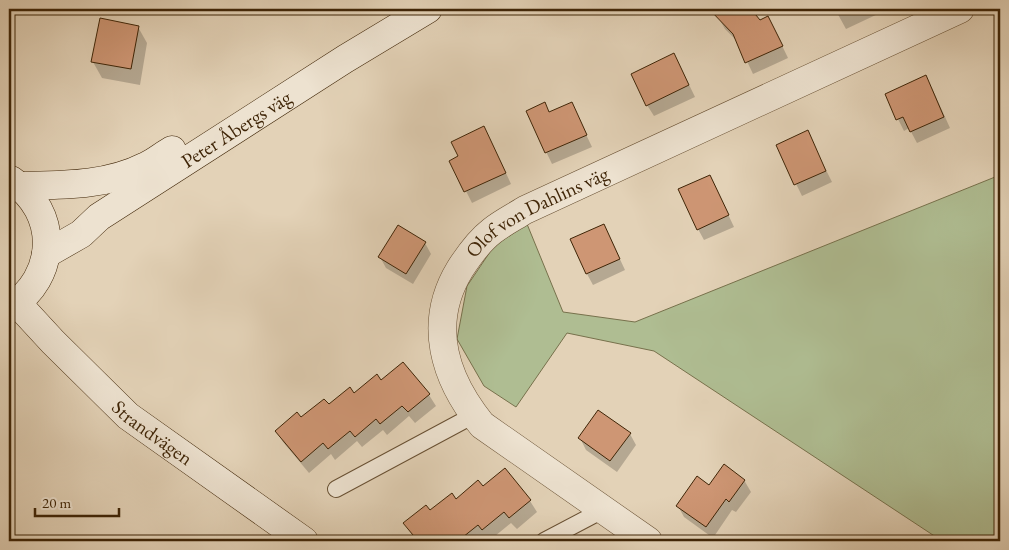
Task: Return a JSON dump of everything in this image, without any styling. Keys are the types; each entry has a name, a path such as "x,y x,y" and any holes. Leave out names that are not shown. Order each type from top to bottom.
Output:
{"street":[{"name":"Peter Åbergs väg","path":"15,183 86,184 145,167 398,9"},
{"name":"Peter Åbergs väg","path":"46,254 81,234 99,217 345,59 428,9"},
{"name":"Olof von Dahlins väg","path":"648,541 482,425 474,415 455,385 444,353 442,317 452,282 470,253 491,231 525,210 960,9"},
{"path":"13,306 30,292 44,266 47,238 44,221 32,199 15,183"},
{"name":"Strandvägen","path":"13,306 53,342 128,416 304,541"}],"lane":[{"path":"336,489 474,415"},
{"path":"544,541 603,510"}],"green space":[{"path":"1000,175 1000,541 942,541 654,351 567,333 516,407 484,386 457,339 467,286 494,246 527,224 563,312 635,322"}],"building":[{"path":"709,9 751,9 760,20 768,16 783,46 745,63 733,34"},
{"path":"100,18 139,26 131,69 91,62"},
{"path":"674,53 689,85 646,106 631,74"},
{"path":"926,75 944,117 910,132 903,117 896,120 885,94"},
{"path":"545,102 549,112 572,102 587,135 545,153 526,111"},
{"path":"484,126 506,173 464,192 449,161 458,156 451,142"},
{"path":"808,130 826,171 794,185 776,145"},
{"path":"710,175 729,215 697,230 678,189"},
{"path":"604,224 620,259 586,274 570,239"},
{"path":"398,225 426,242 406,274 378,257"},
{"path":"403,362 430,394 408,412 402,406 380,424 376,419 355,437 350,431 328,449 323,443 301,462 275,431 297,412 301,417 324,399 329,404 350,387 354,393 377,374 381,380"},
{"path":"598,410 631,433 610,461 578,438"},
{"path":"724,464 745,480 729,502 726,499 706,527 676,506 697,476 709,485"},
{"path":"505,468 531,500 509,518 504,512 482,530 478,525 458,541 418,541 403,523 426,505 430,510 452,493 456,499 478,480 483,486"}]}
